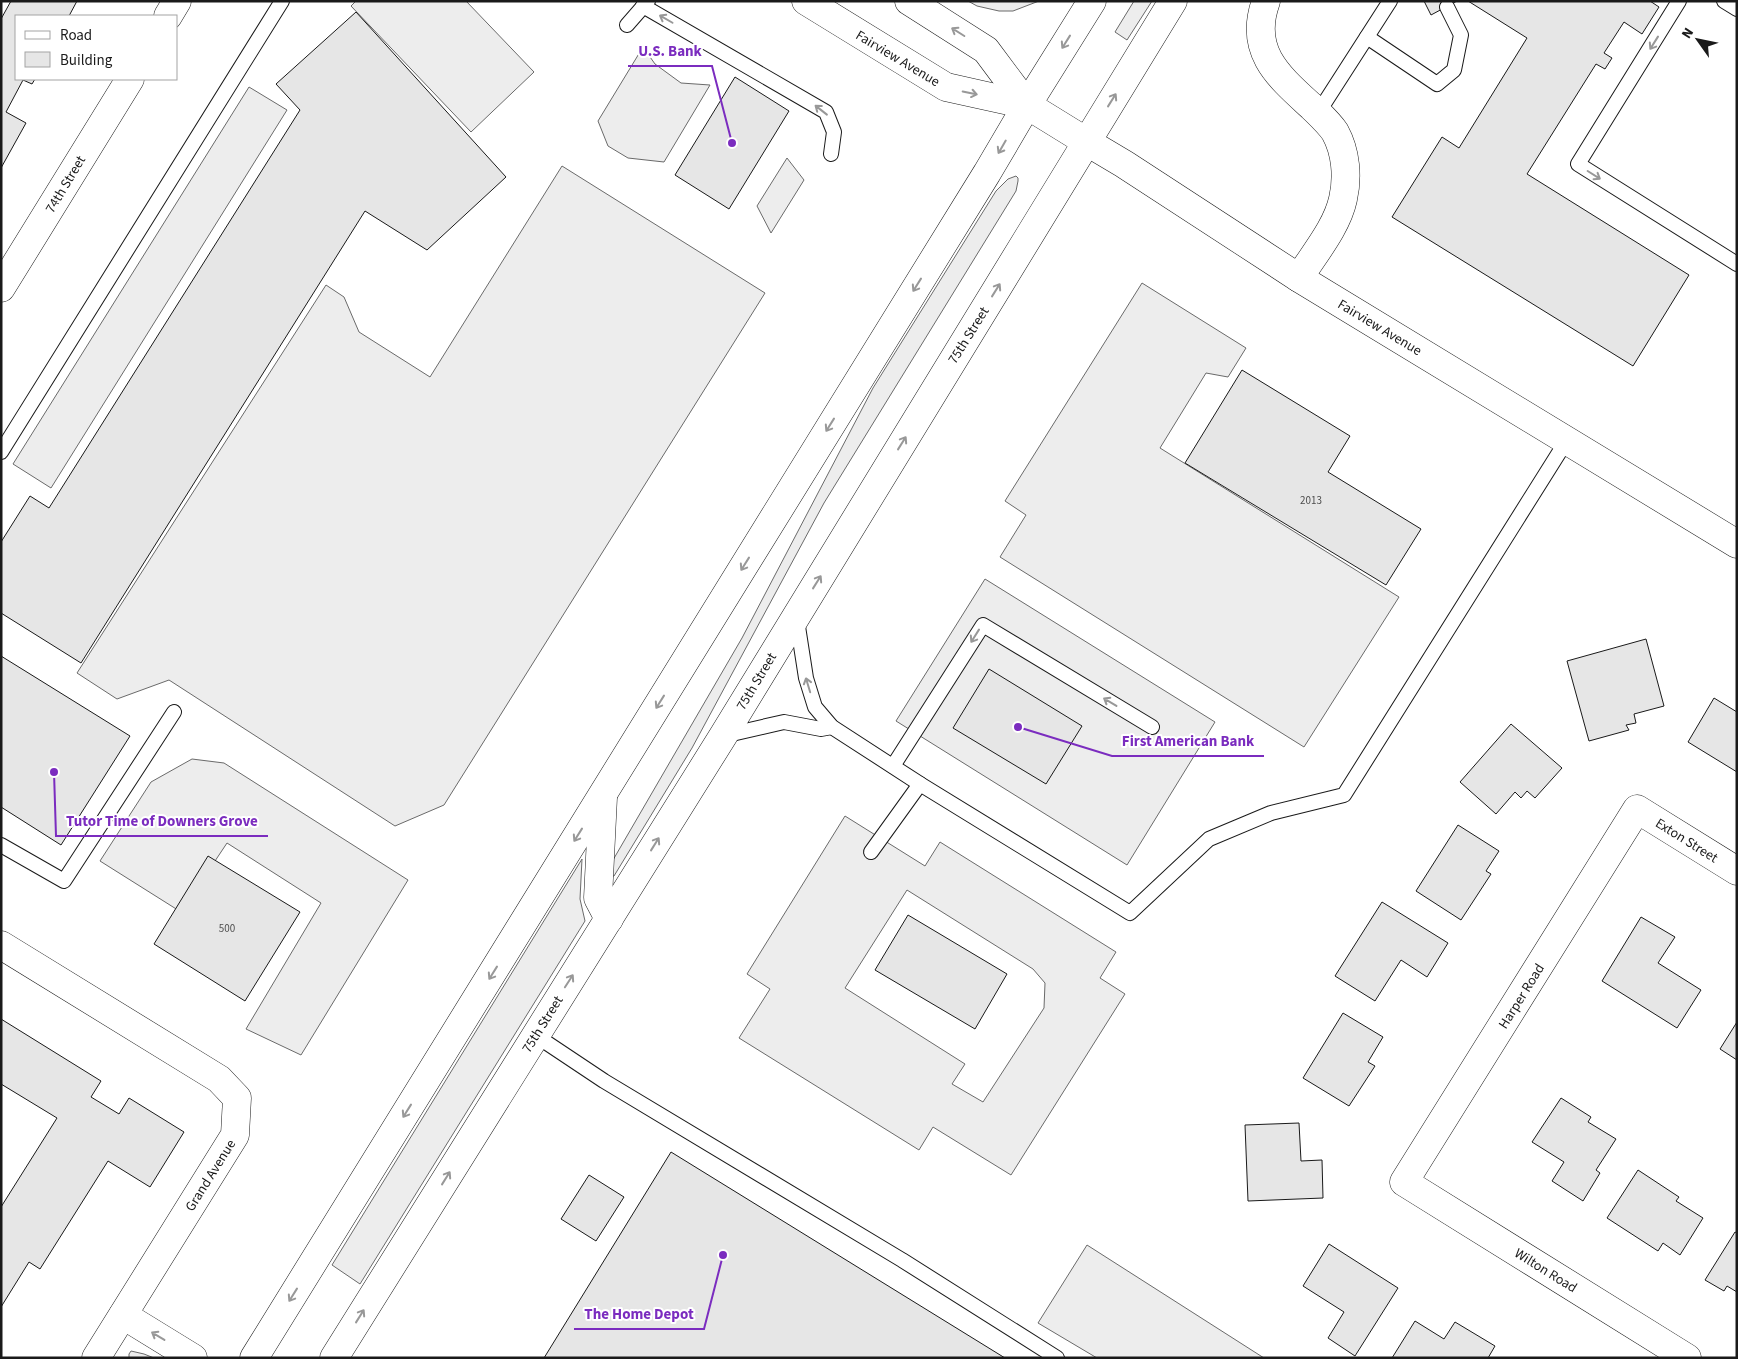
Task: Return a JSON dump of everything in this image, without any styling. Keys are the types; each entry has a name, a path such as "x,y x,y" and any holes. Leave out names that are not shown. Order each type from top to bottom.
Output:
{"main road":[{"path":"169,15 177,1"},
{"name":"Fairview Avenue","path":"806,1 946,87 1027,105 1299,278 1737,544"},
{"name":"Fairview Avenue","path":"909,1 986,50 1027,105"},
{"path":"254,1358 1092,1"},
{"name":"75th Street","path":"334,1358 609,919 1174,1"},
{"path":"1266,1 1261,16 1261,35 1267,56 1277,74 1318,113 1334,132 1343,154 1346,178 1342,200 1333,224 1299,278"},
{"name":"74th Street","path":"1,288 129,80"},
{"path":"604,794 598,898 609,919"},
{"name":"Exton Street","path":"1637,809 1737,871"},
{"name":"Harper Road","path":"1404,1182 1637,809"},
{"name":"Grand Avenue","path":"1,945 220,1079 237,1098 235,1135 96,1358"},
{"name":"Wilton Road","path":"1404,1182 1687,1358"},
{"path":"123,1315 193,1358"}],"lane":[{"path":"1,452 282,1"},
{"path":"1318,113 1390,1"},
{"path":"1679,1 1578,164 1737,264"},
{"path":"1724,1 1737,9"},
{"path":"627,25 645,4 826,112 834,132 831,154"},
{"path":"1367,37 1436,84 1454,70 1460,35 1446,7"},
{"path":"797,614 806,678 815,706 832,727 920,784 1130,913 1209,839 1271,813 1344,795 1567,440"},
{"path":"893,766 983,625 1152,727"},
{"path":"1,845 64,881 174,712"},
{"path":"722,736 784,722 821,729 832,727"},
{"path":"871,852 920,784"},
{"path":"535,1035 604,1081 902,1260 1057,1358"}],"shaded area":[{"path":"356,1 466,1 534,72 471,132 351,6"},
{"path":"968,1 1039,1 1013,11 999,11 977,6"},
{"path":"1134,1 1152,1 1127,40 1115,32"},
{"path":"643,47 655,64 681,83 710,85 664,162 628,158 608,146 598,121"},
{"path":"249,87 287,110 51,488 13,464"},
{"path":"787,158 804,180 771,233 757,206"},
{"path":"562,166 765,293 444,805 395,826 169,680 117,699 77,673 326,285 344,297 359,332 430,377"},
{"path":"1016,176 1018,181 1016,191 824,503 692,748 614,876 612,876 613,860 742,638 873,388 996,191 1008,179"},
{"path":"1142,283 1246,348 1228,377 1206,373 1160,448 1399,597 1304,747 1000,557 1026,515 1005,501"},
{"path":"985,579 1215,722 1127,865 896,721"},
{"path":"192,759 224,763 408,880 301,1055 246,1029 321,903 227,843 181,912 100,861 151,782"},
{"path":"845,816 925,866 940,842 1116,952 1100,978 1125,994 1011,1175 933,1127 919,1150 739,1038 770,989 747,974","holes":["907,890 1033,969 1045,983 1044,1008 983,1102 952,1084 965,1064 845,988"]},
{"path":"582,859 580,899 585,921 360,1284 332,1265"},
{"path":"1087,1245 1264,1358 1097,1358 1038,1323"},
{"path":"131,1351 144,1354 154,1358 129,1358"}],"building":[{"path":"11,1 77,1 70,15 15,15 15,80 23,80 6,112 26,123 1,168 1,19"},
{"path":"1424,1 1457,1 1431,15"},
{"path":"1468,1 1650,1 1659,7 1642,34 1624,22 1604,53 1612,58 1605,69 1596,64 1527,174 1689,275 1633,366 1392,217 1442,137 1459,148 1527,38"},
{"path":"356,12 506,177 427,250 365,211 81,663 1,613 1,542 30,496 49,508 300,110 276,84"},
{"path":"735,77 789,111 729,209 675,175"},
{"path":"23,80 34,80 32,84"},
{"path":"1242,370 1350,436 1328,472 1421,529 1386,585 1185,463"},
{"path":"1646,639 1664,706 1634,714 1636,723 1626,725 1629,730 1589,741 1567,661"},
{"path":"1,656 130,736 61,845 1,807"},
{"path":"989,669 1082,726 1046,784 953,728"},
{"path":"1714,698 1737,712 1737,772 1688,742"},
{"path":"1511,724 1562,768 1535,798 1527,791 1521,798 1515,792 1496,814 1460,782"},
{"path":"1458,825 1499,851 1486,871 1491,874 1461,920 1416,891"},
{"path":"208,856 300,912 245,1001 154,944"},
{"path":"1382,902 1448,943 1427,977 1401,960 1375,1001 1335,976"},
{"path":"908,915 1007,974 975,1029 875,970"},
{"path":"1641,917 1675,937 1658,963 1701,990 1677,1028 1602,981"},
{"path":"1343,1013 1383,1037 1368,1062 1375,1066 1349,1106 1303,1078"},
{"path":"1,1019 101,1081 91,1097 119,1114 129,1098 184,1132 150,1187 108,1161 40,1269 29,1262 1,1307 1,1207 57,1118 1,1084"},
{"path":"1737,1022 1737,1060 1720,1049"},
{"path":"1561,1098 1591,1117 1588,1122 1616,1139 1596,1170 1600,1173 1583,1201 1552,1181 1564,1162 1532,1142"},
{"path":"1299,1123 1301,1161 1322,1160 1323,1198 1248,1201 1245,1125"},
{"path":"671,1152 1005,1358 544,1358"},
{"path":"1638,1170 1679,1197 1676,1201 1703,1218 1680,1255 1663,1243 1658,1251 1607,1218"},
{"path":"589,1175 624,1197 596,1241 561,1219"},
{"path":"1735,1232 1737,1233 1737,1292 1727,1286 1724,1291 1705,1280"},
{"path":"1329,1244 1398,1288 1355,1356 1328,1338 1344,1312 1303,1286"},
{"path":"1415,1321 1444,1339 1455,1322 1495,1346 1488,1358 1392,1358"}],"place":[{"name":"U.S. Bank","path":"732,143"},
{"name":"First American Bank","path":"1018,727"},
{"name":"Tutor Time of Downers Grove","path":"54,772"},
{"name":"The Home Depot","path":"723,1255"}]}
